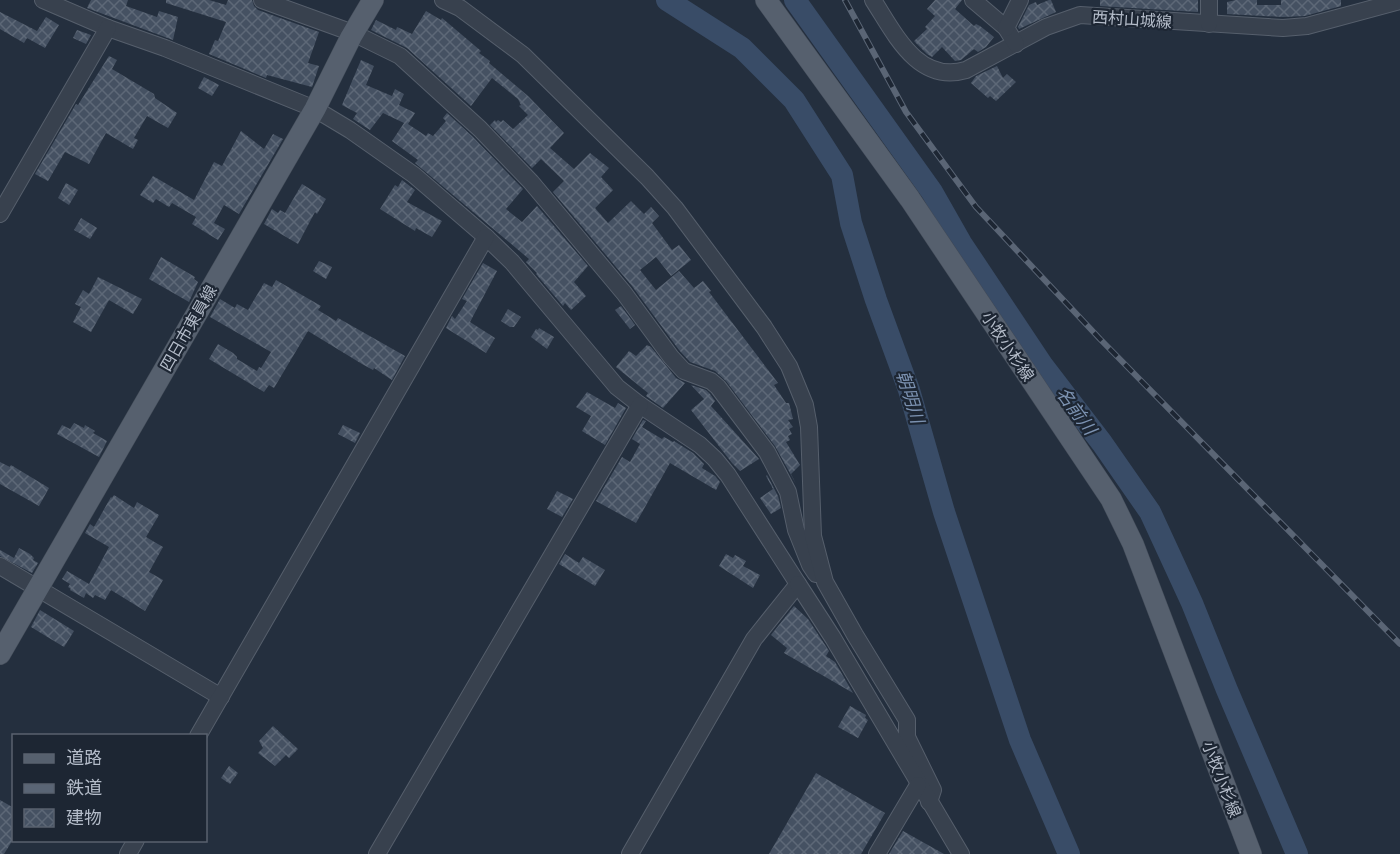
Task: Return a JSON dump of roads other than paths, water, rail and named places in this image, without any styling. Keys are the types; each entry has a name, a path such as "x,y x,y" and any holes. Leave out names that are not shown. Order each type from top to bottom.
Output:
{"main road":[{"name":"四日市東員線","path":"0,654 315,109 353,33 373,0"},
{"name":"小牧小杉線","path":"766,0 910,199 1111,499 1132,544 1251,854"}],"street":[{"path":"43,0 108,28 165,48 315,109 387,155 486,237 512,262 617,387 700,445 728,475 833,638 918,785 961,854"},
{"path":"262,0 353,33 400,56 480,129 538,191 624,293 671,357 684,371 711,381 718,387 767,452 788,492 796,530 810,565 818,577 825,582"},
{"path":"442,0 460,8 523,55 647,177 675,208 764,327 789,366 805,405 809,426 813,536 825,582 907,720 907,738 933,790 929,802"},
{"name":"西村山城線","path":"873,0 909,52 935,72 954,74 1060,21 1080,15 1283,28 1307,26 1358,7 1400,1"},
{"path":"973,0 1006,28 1016,44"},
{"path":"1006,28 1020,0"},
{"path":"1209,0 1209,24"},
{"path":"0,214 108,28"},
{"path":"199,734 486,237"},
{"path":"377,854 640,405"},
{"path":"0,566 221,697"},
{"path":"630,854 754,639 798,584"},
{"path":"877,854 918,785"}],"waterway":[{"name":"朝明川","path":"667,0 742,48 794,100 842,175 851,223 909,390 944,512 1020,740 1069,854"},
{"name":"名前川","path":"795,0 932,192 961,243 1043,366 1102,443 1150,512 1192,603 1297,854"}],"railway":[{"path":"845,0 906,112 976,207 1100,339 1400,644"}]}
